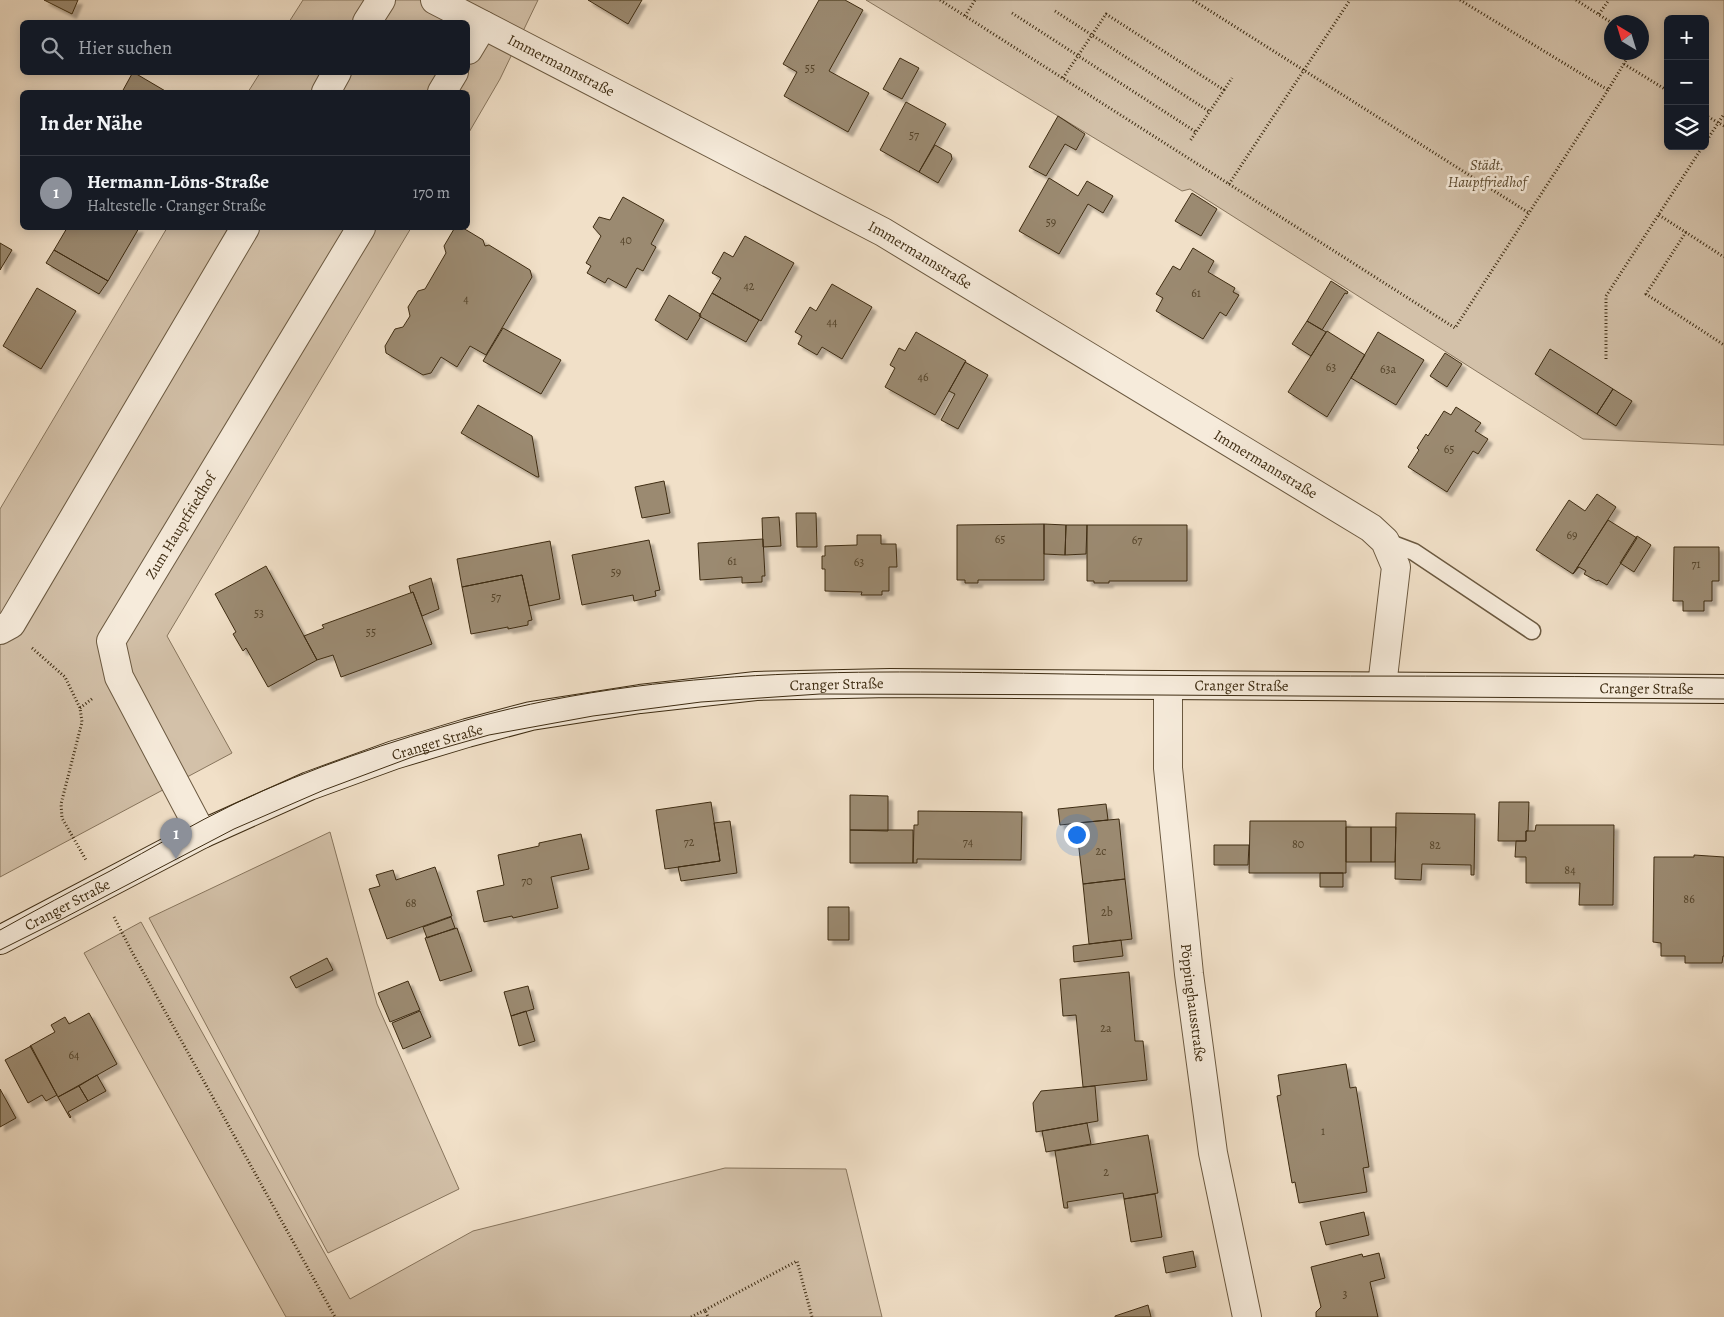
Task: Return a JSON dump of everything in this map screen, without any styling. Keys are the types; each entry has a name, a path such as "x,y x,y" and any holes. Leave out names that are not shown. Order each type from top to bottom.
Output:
{"street":[{"path":"368,20 381,0"},
{"name":"Immermannstraße","path":"435,0 883,232 1371,528 1385,541 1396,567 1382,686"},
{"path":"470,47 483,25"},
{"path":"327,90 335,75"},
{"path":"443,90 452,75"},
{"path":"6,627 244,230"},
{"name":"Zum Hauptfriedhof","path":"202,834 119,677 112,640 359,230"},
{"name":"Cranger Straße","path":"0,940 202,834 309,786 394,755 467,733 532,716 640,699 756,686 890,683 1724,688"},
{"name":"Pöppinghausstraße","path":"1168,685 1168,768 1189,974 1213,1152 1247,1317"}],"lane":[{"name":"Immermannstraße","path":"1385,541 1414,552 1532,631"}],"path":[{"path":"940,0 1455,328 1626,60"},
{"path":"965,16 975,0"},
{"path":"1193,0 1529,213"},
{"path":"1229,184 1350,0"},
{"path":"1460,0 1608,90"},
{"path":"1576,0 1604,17"},
{"path":"1599,14 1609,0"},
{"path":"1055,11 1210,112"},
{"path":"1012,13 1196,132"},
{"path":"1063,78 1106,14 1224,90"},
{"path":"1624,64 1664,89"},
{"path":"1190,141 1232,78"},
{"path":"1709,137 1724,114"},
{"path":"1709,117 1724,126"},
{"path":"1606,359 1606,296 1701,150"},
{"path":"1659,215 1724,257"},
{"path":"1686,232 1646,294 1724,345"},
{"path":"6,627 65,677 80,708 82,722 61,804 62,818 132,952 335,1317"},
{"path":"691,1317 797,1260 812,1317"},
{"path":"705,1310 708,1317"}],"green space":[{"path":"303,0 538,0 500,79 470,131 470,90 249,90 259,75 470,75 470,20 290,20"},
{"name":"Städt. Hauptfriedhof","path":"866,0 1724,0 1724,445 1583,439 1190,189 1182,191"},
{"path":"166,230 410,230 167,636 232,753 0,877 0,509"},
{"path":"330,832 377,1004 459,1189 328,1253 149,918"},
{"path":"141,922 350,1299 473,1231 725,1168 846,1169 882,1317 286,1317 84,953"}],"building":[{"path":"44,0 78,0 72,14"},
{"path":"588,0 642,0 628,24"},
{"path":"819,0 845,0 863,10 829,71 869,93 848,132 784,96 797,72 783,64"},
{"path":"900,58 919,68 902,99 883,89"},
{"path":"131,75 138,75 164,90 123,90"},
{"path":"906,102 946,124 919,172 880,150"},
{"path":"1058,116 1085,134 1076,150 1065,144 1046,176 1029,167"},
{"path":"935,145 951,154 952,159 938,183 919,172"},
{"path":"1049,178 1078,196 1087,181 1113,196 1103,213 1088,204 1059,254 1019,231"},
{"path":"1192,193 1217,209 1201,236 1175,221"},
{"path":"623,197 664,220 651,244 656,247 643,271 637,268 626,288 608,278 605,283 587,273 591,266 586,263 601,236 593,227 599,217 610,220"},
{"path":"66,230 138,230 108,281 54,250"},
{"path":"453,230 466,230 483,240 485,246 489,245 530,270 532,277 486,355 470,346 457,367 441,357 431,373 423,375 386,353 385,346 395,329 403,327 410,316 408,307 418,291 425,289 446,253 444,246"},
{"path":"745,236 794,263 761,321 712,293 721,278 712,273 724,252 733,257"},
{"path":"0,243 12,250 0,270"},
{"path":"1193,248 1214,261 1208,272 1235,288 1233,292 1239,295 1226,316 1220,312 1203,339 1156,311 1163,298 1156,294 1173,266 1180,270"},
{"path":"54,250 108,281 99,294 46,263"},
{"path":"1331,281 1348,292 1347,294 1345,293 1322,330 1307,321"},
{"path":"832,284 872,307 842,359 822,347 817,355 798,344 802,336 795,332 810,307 816,311"},
{"path":"37,288 76,311 41,369 3,346"},
{"path":"712,293 759,320 746,342 699,316"},
{"path":"669,295 701,316 687,340 655,320"},
{"path":"1307,321 1326,332 1311,356 1292,344"},
{"path":"503,328 561,360 541,394 483,361"},
{"path":"1327,331 1365,355 1327,417 1288,392"},
{"path":"916,332 966,361 935,415 885,387 895,368 890,365 899,348 905,351"},
{"path":"1378,332 1424,360 1396,405 1351,378"},
{"path":"1550,349 1613,389 1597,414 1535,374"},
{"path":"1445,353 1462,364 1447,387 1430,376"},
{"path":"965,362 988,375 958,429 941,420 955,394 949,391"},
{"path":"1613,389 1632,401 1616,426 1597,414"},
{"path":"478,405 532,436 539,477 461,433"},
{"path":"1456,407 1481,423 1475,431 1488,439 1478,454 1473,451 1447,492 1408,467 1419,450 1417,448 1426,434 1428,436 1444,411 1451,415"},
{"path":"664,481 670,513 642,518 635,487"},
{"path":"1597,494 1616,507 1573,574 1536,550 1569,500 1585,511"},
{"path":"796,513 816,513 817,547 797,547"},
{"path":"779,517 781,546 763,547 762,518"},
{"path":"1608,520 1637,538 1607,585 1584,574 1586,571 1579,567 1573,574"},
{"path":"1044,524 1066,525 1065,555 1044,554"},
{"path":"1044,524 1044,580 978,580 978,583 965,583 965,580 957,580 957,525"},
{"path":"1066,525 1087,525 1086,554 1065,555"},
{"path":"1087,525 1187,525 1187,581 1109,581 1109,583 1094,583 1094,581 1087,581"},
{"path":"857,535 881,535 881,544 896,544 897,567 889,567 889,591 882,591 882,595 861,595 862,592 825,591 825,569 822,569 822,556 825,556 825,546 857,545"},
{"path":"1637,536 1651,545 1634,572 1620,563"},
{"path":"763,539 765,576 762,576 762,582 742,583 742,577 700,580 698,543"},
{"path":"649,540 660,590 655,591 656,596 634,601 633,595 582,605 572,555"},
{"path":"550,541 560,599 529,606 522,575 462,587 457,559"},
{"path":"1674,547 1719,547 1719,581 1712,581 1712,601 1704,601 1704,611 1683,611 1683,601 1673,601"},
{"path":"266,566 317,660 268,687 246,648 243,651 233,634 236,632 215,594"},
{"path":"522,575 532,620 528,621 528,625 471,634 462,587"},
{"path":"431,578 439,609 422,616 409,586"},
{"path":"413,592 432,644 341,677 333,655 317,660 304,636 324,628 322,625"},
{"path":"850,795 888,796 888,831 850,830"},
{"path":"711,802 720,861 665,869 656,810"},
{"path":"1499,802 1529,802 1526,841 1498,841"},
{"path":"1106,804 1108,820 1060,825 1058,809"},
{"path":"918,811 1022,812 1021,860 917,859 917,863 913,863 914,825 918,825"},
{"path":"1396,813 1475,814 1474,875 1471,875 1471,865 1422,864 1421,880 1395,879"},
{"path":"1119,819 1125,879 1083,884 1076,823"},
{"path":"730,821 737,873 681,881 678,867 720,861 714,823"},
{"path":"1250,821 1346,821 1346,873 1249,873"},
{"path":"1536,825 1614,825 1613,905 1579,905 1580,883 1526,883 1526,857 1515,857 1516,841 1526,841 1526,831 1535,831"},
{"path":"1346,827 1371,827 1371,862 1346,862"},
{"path":"1371,827 1396,827 1395,862 1371,862"},
{"path":"850,830 913,830 913,863 850,863"},
{"path":"581,834 589,869 551,877 558,908 484,922 477,891 504,885 498,855 539,846 539,843"},
{"path":"1214,845 1249,845 1248,865 1214,865"},
{"path":"1694,855 1724,857 1724,956 1722,963 1685,963 1685,956 1661,956 1661,943 1653,942 1654,857 1694,857"},
{"path":"435,867 452,916 387,939 369,889 380,886 376,875 393,870 396,880"},
{"path":"1320,873 1343,873 1343,887 1320,887"},
{"path":"1125,879 1132,939 1089,944 1083,884"},
{"path":"828,907 849,907 849,940 828,940"},
{"path":"451,917 455,928 427,938 423,927"},
{"path":"457,928 472,971 440,981 425,938"},
{"path":"1121,940 1123,956 1074,962 1073,946"},
{"path":"327,958 333,970 296,988 290,977"},
{"path":"1129,972 1135,1041 1143,1041 1147,1080 1083,1087 1076,1015 1063,1016 1060,979"},
{"path":"408,981 420,1010 390,1022 378,993"},
{"path":"528,986 534,1009 511,1016 504,992"},
{"path":"420,1011 431,1037 403,1049 392,1023"},
{"path":"526,1011 535,1041 519,1046 511,1016"},
{"path":"89,1013 117,1064 58,1097 30,1046 55,1032 51,1025 65,1017 69,1024"},
{"path":"31,1046 57,1095 46,1101 42,1095 28,1103 5,1060"},
{"path":"1346,1064 1350,1088 1356,1087 1369,1167 1363,1168 1367,1192 1299,1203 1295,1182 1292,1183 1277,1096 1281,1095 1278,1075"},
{"path":"97,1075 106,1091 88,1101 79,1086"},
{"path":"79,1086 88,1101 68,1112 70,1118 58,1097"},
{"path":"1095,1086 1098,1121 1036,1132 1033,1103 1041,1091"},
{"path":"0,1089 16,1118 0,1127"},
{"path":"1087,1123 1091,1144 1046,1152 1042,1131"},
{"path":"1148,1135 1158,1193 1124,1199 1123,1193 1067,1202 1068,1208 1064,1208 1055,1151"},
{"path":"1155,1194 1162,1237 1131,1242 1124,1199"},
{"path":"1364,1212 1369,1235 1326,1245 1320,1222"},
{"path":"1193,1251 1196,1267 1166,1273 1163,1257"},
{"path":"1379,1253 1385,1278 1370,1282 1378,1317 1316,1317 1316,1312 1321,1307 1311,1267 1362,1254 1363,1257"},
{"path":"1148,1305 1151,1317 1115,1317 1115,1316"}],"tram line":[{"path":"0,930 220,811 293,778 381,746 470,719 551,700 632,687 714,678 879,672 1201,676 1724,678"},
{"path":"0,950 234,829 324,790 415,756 489,735 593,716 701,702 820,694 1724,699"}],"place":[{"name":"Hermann-Löns-Straße","path":"176,859"}]}
